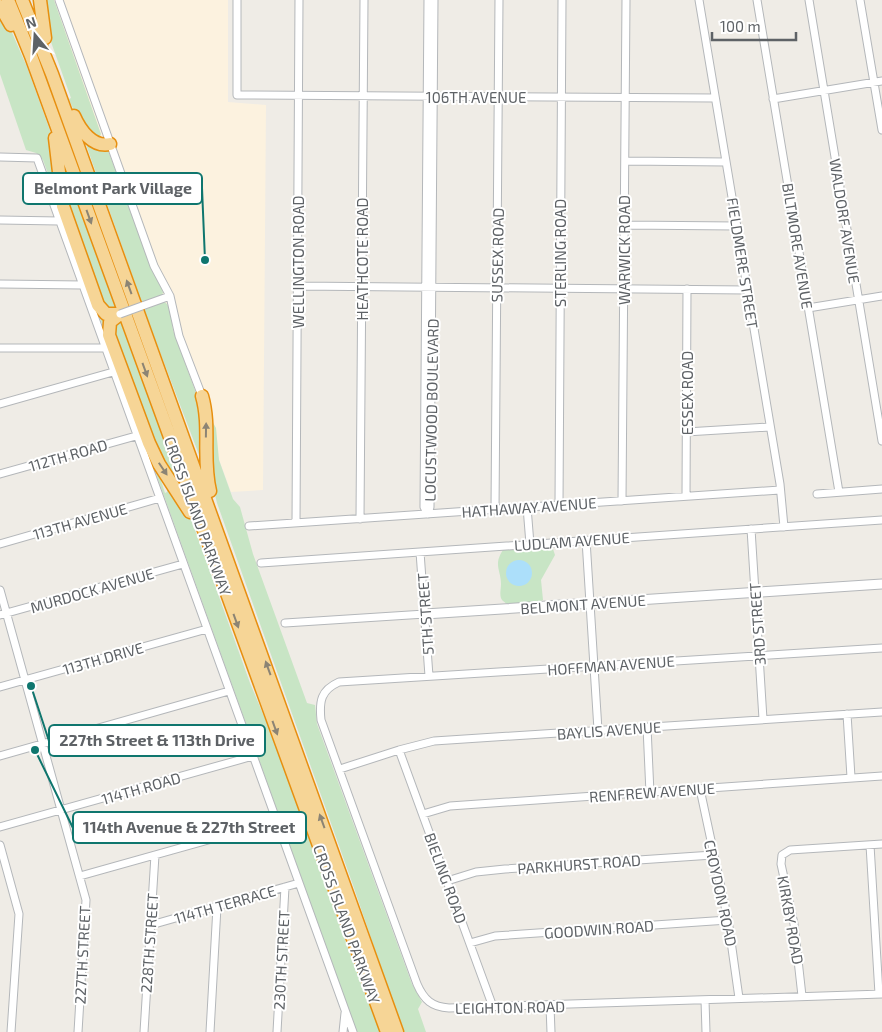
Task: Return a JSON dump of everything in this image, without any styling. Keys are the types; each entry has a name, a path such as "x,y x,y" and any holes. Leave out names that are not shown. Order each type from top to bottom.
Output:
{"highway":[{"name":"CROSS ISLAND PARKWAY","path":"8,0 37,72 387,1032"},
{"name":"CROSS ISLAND PARKWAY","path":"22,0 54,79 224,546 397,1032"},
{"path":"40,0 42,27 54,79 84,133 97,143 110,144"},
{"path":"0,6 37,72"},
{"path":"49,105 66,214 99,308 109,315 120,314"},
{"path":"120,314 110,322 108,333 146,436 159,464 178,491 209,547"},
{"path":"202,396 206,418 207,480 224,546"}],"street":[{"path":"58,0 154,266 170,296 179,336 202,396"},
{"name":"106TH AVENUE","path":"237,0 237,95 715,98"},
{"name":"WELLINGTON ROAD","path":"296,523 300,0"},
{"name":"HEATHCOTE ROAD","path":"360,519 364,0"},
{"name":"LOCUSTWOOD BOULEVARD","path":"428,0 430,96 429,401 424,507 428,514"},
{"name":"LOCUSTWOOD BOULEVARD","path":"430,96 434,0"},
{"name":"SUSSEX ROAD","path":"495,510 499,0"},
{"name":"STERLING ROAD","path":"559,505 562,0"},
{"name":"WARWICK ROAD","path":"622,501 626,0"},
{"name":"FIELDMERE STREET","path":"699,0 770,427 784,527"},
{"name":"BILTMORE AVENUE","path":"757,0 839,492"},
{"name":"WALDORF AVENUE","path":"809,0 882,441"},
{"path":"860,0 878,81 882,130"},
{"path":"773,99 878,81"},
{"name":"CROSS ISLAND PARKWAY","path":"0,157 37,158 104,348 353,1032"},
{"path":"625,161 726,162"},
{"path":"0,220 59,221"},
{"path":"624,224 736,226"},
{"path":"0,284 82,285"},
{"path":"298,286 747,290"},
{"name":"ESSEX ROAD","path":"686,496 688,289"},
{"path":"120,314 170,296"},
{"path":"808,308 882,296"},
{"path":"0,348 104,348"},
{"path":"0,404 113,372"},
{"path":"686,432 770,427"},
{"name":"112TH ROAD","path":"0,474 136,436"},
{"path":"817,494 882,489"},
{"name":"HATHAWAY AVENUE","path":"249,526 780,490"},
{"name":"113TH AVENUE","path":"0,544 160,498"},
{"path":"527,507 530,544"},
{"name":"LUDLAM AVENUE","path":"261,563 882,520"},
{"name":"3RD STREET","path":"750,530 763,719"},
{"path":"586,540 598,730"},
{"name":"5TH STREET","path":"420,552 429,676"},
{"name":"MURDOCK AVENUE","path":"3,615 184,564"},
{"name":"BELMONT AVENUE","path":"284,623 882,584"},
{"name":"227TH STREET","path":"0,590 3,615 25,680 86,900 78,1032"},
{"name":"113TH DRIVE","path":"0,687 206,629"},
{"name":"HOFFMAN AVENUE","path":"340,682 882,648"},
{"name":"LEIGHTON ROAD","path":"340,682 330,686 322,695 320,706 321,720 417,984 424,998 434,1005 442,1008 550,1006 881,994"},
{"path":"0,756 229,691"},
{"name":"BAYLIS AVENUE","path":"340,769 434,741 882,712"},
{"path":"847,714 851,778"},
{"path":"647,727 650,793"},
{"name":"BIELING ROAD","path":"399,750 494,1007"},
{"name":"114TH ROAD","path":"0,827 253,756"},
{"name":"RENFREW AVENUE","path":"423,814 450,806 882,776"},
{"name":"CROYDON ROAD","path":"700,789 728,920 739,998"},
{"path":"80,876 276,821"},
{"name":"KIRKBY ROAD","path":"802,996 794,924 781,864 782,855 790,850 882,844"},
{"path":"0,845 19,914 11,1032"},
{"path":"870,845 881,994"},
{"name":"228TH STREET","path":"144,1032 155,855"},
{"name":"PARKHURST ROAD","path":"447,881 476,872 505,869 713,855"},
{"name":"114TH TERRACE","path":"151,925 299,884"},
{"name":"230TH STREET","path":"276,1032 285,887"},
{"path":"210,1032 217,907"},
{"name":"GOODWIN ROAD","path":"470,943 495,936 728,920"},
{"path":"705,1000 706,1032"},
{"path":"550,1006 551,1032"},
{"path":"343,1032 345,1010"}],"shaded area":[{"path":"51,0 228,0 228,102 266,105 263,490 231,492"}],"green space":[{"path":"43,0 54,0 101,134 99,139 81,121 69,99 71,98 51,42"},
{"path":"0,11 10,28 27,67 52,136 58,192 108,318 165,493 167,492 167,484 190,516 250,683 281,757 349,951 382,1032 357,1032 43,160 36,153 26,150 0,74"},
{"path":"83,136 108,150 146,254 162,286 163,293 161,296 140,303 134,287 136,286"},
{"path":"62,168 69,173 97,250 95,252 119,311 104,307 67,206"},
{"path":"164,302 170,308 173,330 203,412 201,460 144,310"},
{"path":"122,318 185,493 162,462 113,332 114,326"},
{"path":"211,419 216,428 219,460 233,499 240,507 253,554 307,703 315,705 317,724 412,984 422,1002 418,1009 426,1032 403,1032 353,885 217,503 211,479"},
{"path":"523,546 552,546 555,555 541,580 543,600 536,603 509,605 501,597 498,560 503,550 514,550"}],"water":[{"path":"519,560 528,564 532,573 528,582 519,586 510,582 506,573 510,564"}],"place":[{"name":"Belmont Park Village","path":"205,260"},
{"name":"227th Street & 113th Drive","path":"31,686"},
{"name":"114th Avenue & 227th Street","path":"35,750"}]}
